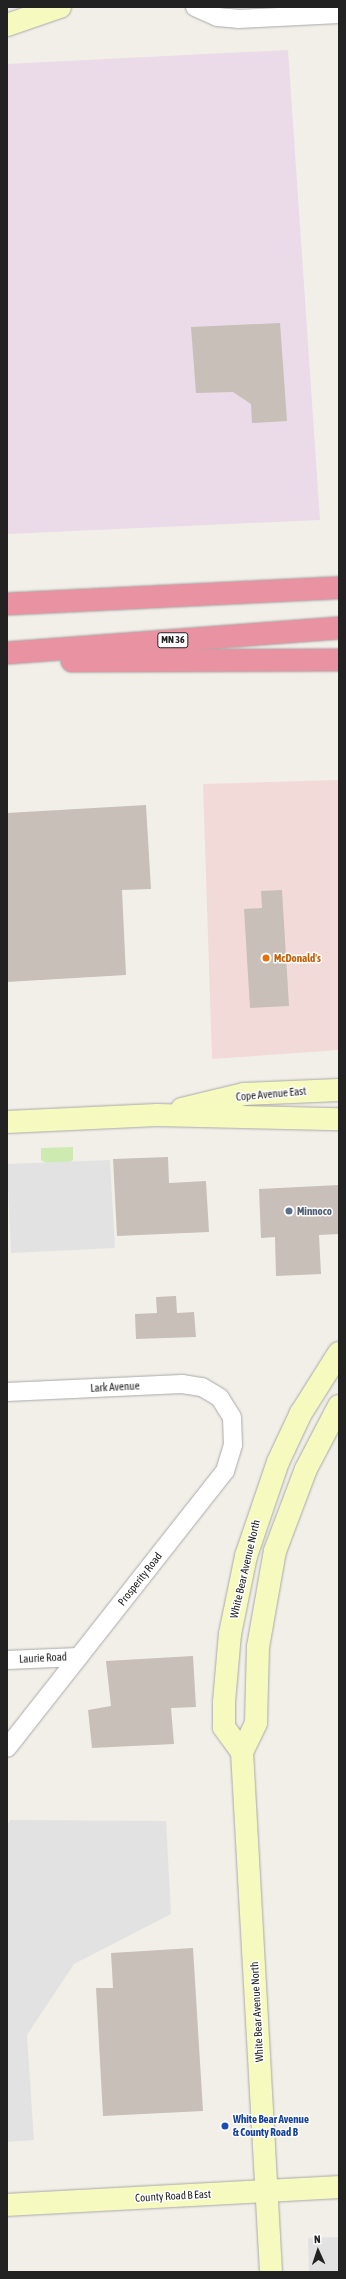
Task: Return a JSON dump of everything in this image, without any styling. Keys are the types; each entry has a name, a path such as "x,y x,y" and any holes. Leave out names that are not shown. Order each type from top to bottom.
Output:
{"highway":[{"path":"179,595 339,576"},
{"path":"7,604 339,588"},
{"name":"MN 36","path":"7,653 339,628"},
{"path":"7,661 339,660"}],"main road":[{"path":"7,25 60,7"},
{"name":"Cope Avenue East","path":"157,1115 244,1094 339,1090"},
{"name":"Cope Avenue East","path":"7,1122 157,1115 334,1119"},
{"name":"White Bear Avenue North","path":"242,1752 224,1727 224,1702 230,1634 246,1556 278,1462 301,1413 339,1353"},
{"name":"White Bear Avenue North","path":"271,2272 242,1752 256,1723 258,1647 276,1551 306,1469 339,1406"},
{"name":"County Road B East","path":"7,2205 339,2187"}],"street":[{"path":"195,7 217,17 238,19 339,14"},
{"name":"Lark Avenue","path":"7,1392 182,1384 202,1387 220,1398"},
{"name":"Prosperity Road","path":"7,1748 225,1471 233,1445 232,1417 220,1398"},
{"name":"Laurie Road","path":"7,1660 79,1657"}],"shaded area":[{"path":"288,50 320,520 7,534 7,64"},
{"path":"339,780 339,1050 212,1059 203,784"},
{"path":"110,1160 115,1248 11,1253 7,1164"},
{"path":"10,1820 166,1821 171,1914 74,1964 27,2035 34,2140 7,2142 7,1825"},
{"path":"339,2237 339,2272 309,2272 308,2238"}],"green space":[{"path":"73,1147 73,1160 70,1162 46,1163 41,1160 41,1148"}],"building":[{"path":"280,323 287,421 252,423 251,404 233,392 196,393 191,327"},
{"path":"146,805 151,889 122,890 126,975 7,982 7,813"},
{"name":"McDonald's","path":"282,890 289,1006 250,1008 244,909 262,908 261,891"},
{"path":"168,1157 169,1183 206,1181 209,1232 117,1236 113,1159"},
{"name":"Minnoco","path":"339,1185 339,1234 319,1235 321,1274 276,1276 275,1237 261,1238 259,1189"},
{"path":"176,1296 177,1313 194,1312 196,1337 136,1339 135,1314 157,1313 156,1297"},
{"path":"193,1656 196,1707 171,1708 174,1744 92,1748 88,1710 111,1706 106,1661"},
{"path":"193,1948 203,2111 103,2116 96,1988 113,1988 111,1953"}],"place":[{"name":"McDonald's","path":"266,958"},
{"name":"Minnoco","path":"289,1211"},
{"name":"White Bear Avenue & County Road B","path":"225,2126"}]}
